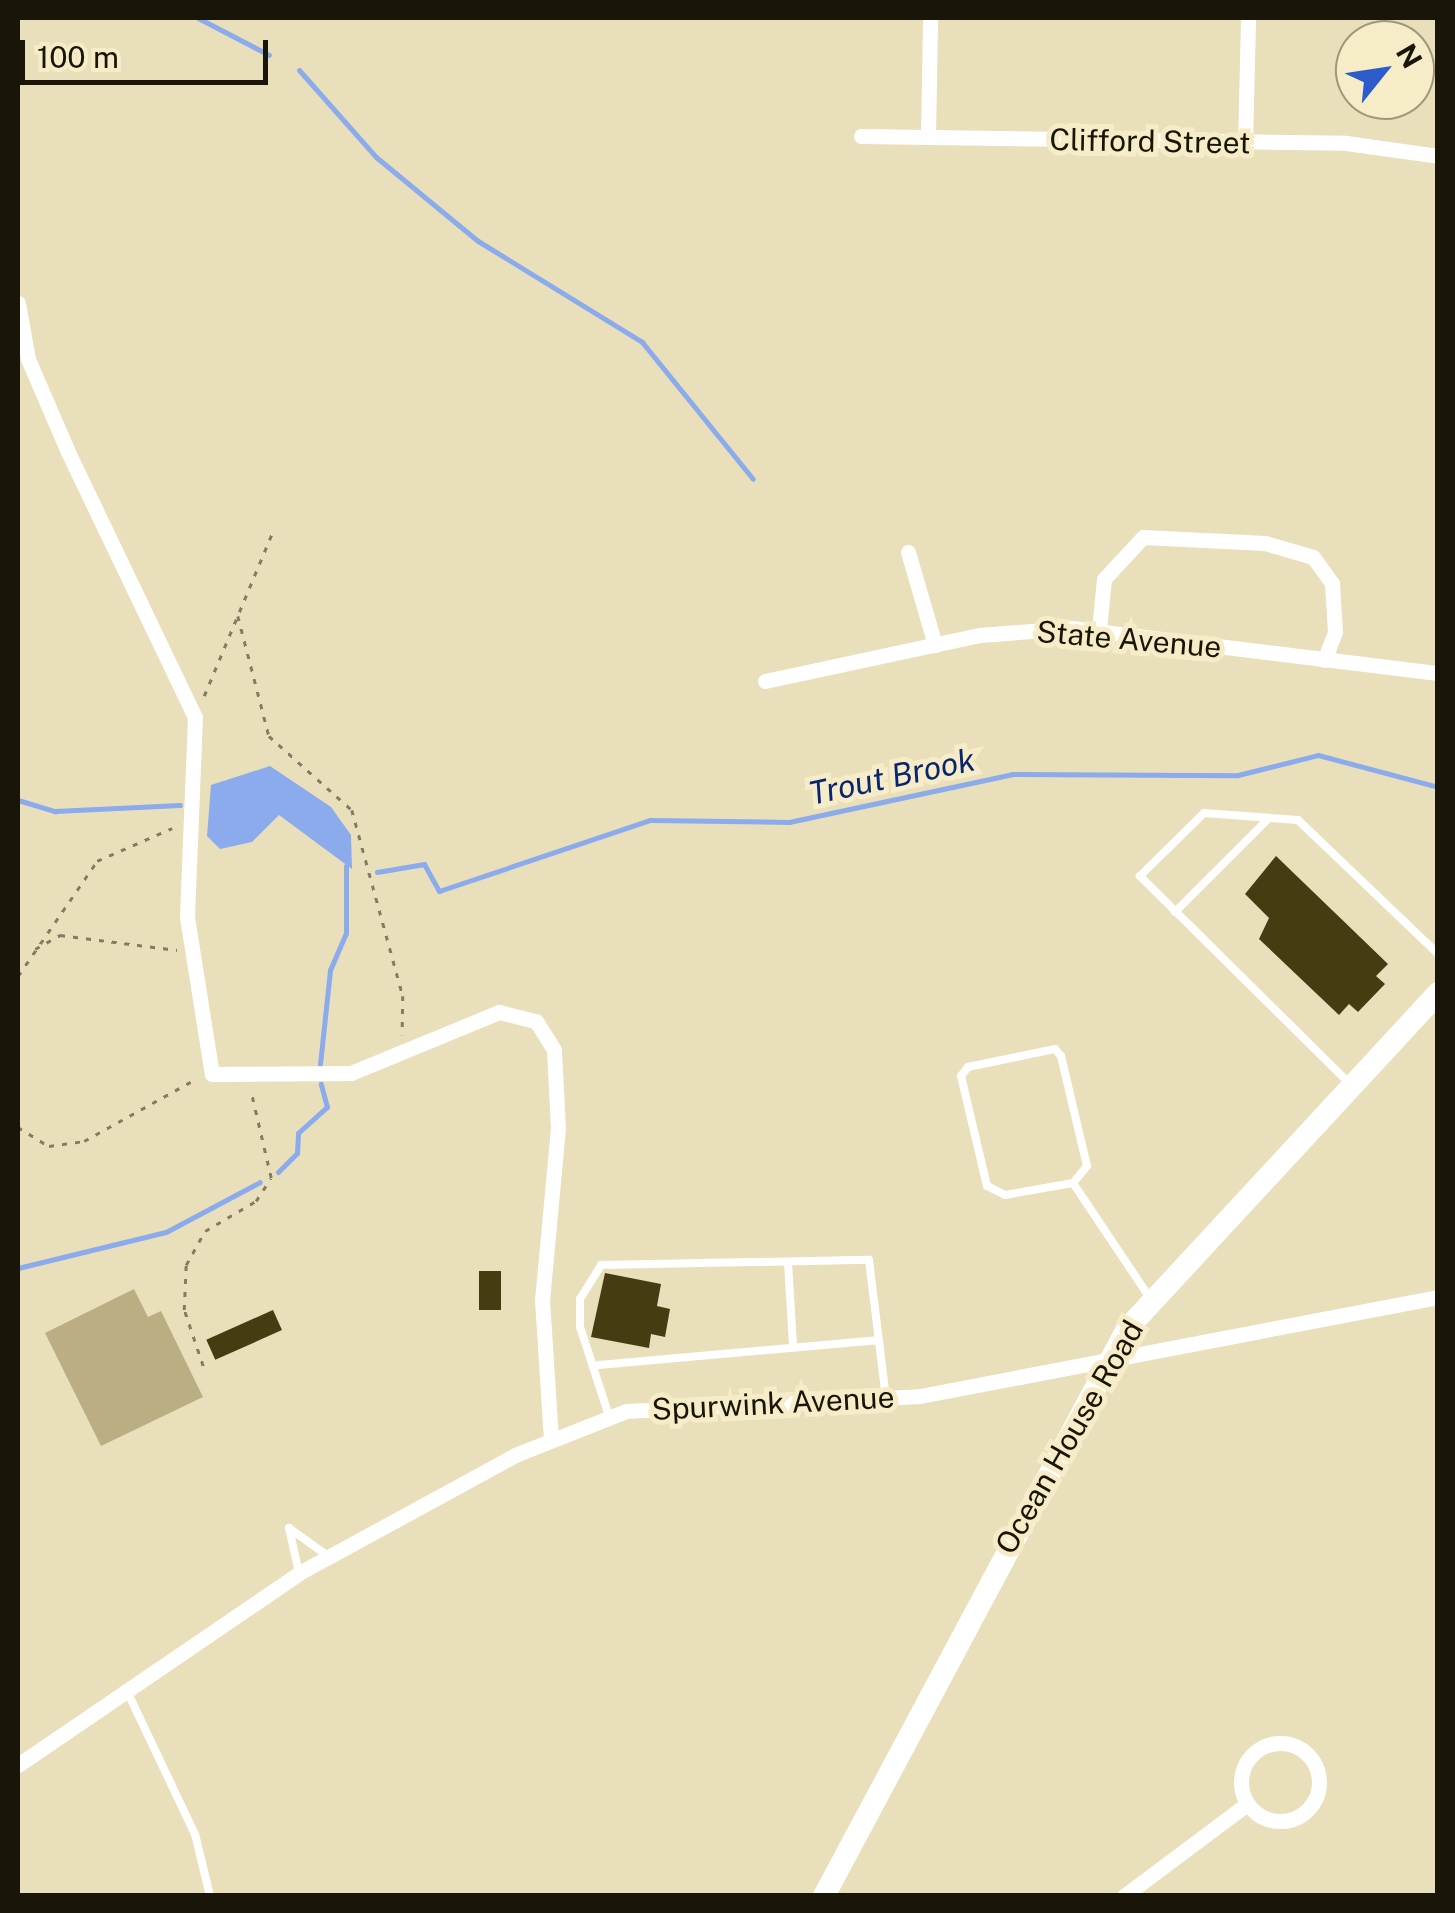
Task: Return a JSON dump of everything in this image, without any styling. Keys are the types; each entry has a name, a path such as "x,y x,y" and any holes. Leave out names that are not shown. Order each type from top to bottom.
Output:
{"main road":[{"name":"Ocean House Road","path":"824,1896 1110,1358 1150,1298 1438,992"}],"street":[{"path":"928,138 930,18"},
{"path":"1245,144 1248,18"},
{"name":"Clifford Street","path":"861,136 1346,143 1438,156"},
{"path":"18,303 28,359 68,452 195,716 188,825 193,950 212,1074 243,1078 351,1073 500,1012 536,1021 554,1050 558,1128 542,1300 551,1438"},
{"path":"1098,630 1104,579 1143,537 1265,544 1313,557 1332,583 1335,632 1324,660"},
{"path":"908,552 935,645"},
{"name":"State Avenue","path":"765,681 1017,629 1098,630 1438,672"},
{"name":"Spurwink Avenue","path":"18,1766 299,1573 551,1438 609,1417 684,1403 886,1398 1438,1297"},
{"path":"1282,1743 1314,1762 1319,1788 1295,1819 1268,1820 1247,1804 1243,1768 1258,1749 1282,1743"},
{"path":"1124,1896 1247,1804"}],"lane":[{"path":"1349,1084 1140,876 1204,813 1298,820 1438,954"},
{"path":"1175,912 1269,818"},
{"path":"1055,1049 1087,1166 1073,1182 1004,1195 987,1186 961,1076 968,1067 1055,1049"},
{"path":"1073,1182 1150,1298"},
{"path":"609,1417 599,1365 580,1326 580,1299 602,1265 868,1260 886,1398"},
{"path":"788,1262 793,1344"},
{"path":"599,1365 793,1344 877,1340"},
{"path":"299,1573 290,1528 328,1556"},
{"path":"126,1689 195,1834 210,1896"}],"path":[{"path":"195,716 273,531"},
{"path":"238,616 268,736 352,810 404,996 397,1056"},
{"path":"18,976 97,861 142,834 188,825"},
{"path":"34,950 60,934 193,950"},
{"path":"18,1126 49,1146 84,1142 212,1074"},
{"path":"202,1366 184,1310 195,1242 256,1201 271,1178 243,1078"}],"shaded area":[{"path":"134,1289 148,1317 161,1311 203,1397 101,1446 45,1333"}],"water":[{"path":"270,766 331,807 351,835 352,869 279,815 252,842 220,849 207,836 211,785"}],"building":[{"path":"1276,856 1388,964 1376,976 1385,984 1358,1012 1349,1004 1339,1015 1259,939 1269,918 1245,894"},
{"path":"479,1271 501,1271 501,1310 479,1310"},
{"path":"605,1273 661,1284 657,1306 670,1309 665,1337 651,1334 649,1348 591,1337"},
{"path":"273,1310 282,1330 215,1360 206,1340"}],"waterway":[{"path":"198,18 269,55"},
{"path":"299,70 376,157 478,241 642,342 753,479"},
{"name":"Trout Brook","path":"377,872 424,864 439,891 650,820 789,822 1012,774 1238,775 1318,755 1438,787"},
{"name":"Trout Brook","path":"18,800 55,811 180,805"},
{"path":"320,1064 330,970 346,933 346,866"},
{"path":"278,1172 297,1153 298,1133 327,1107 321,1084"},
{"path":"18,1268 166,1232 260,1182"}]}
